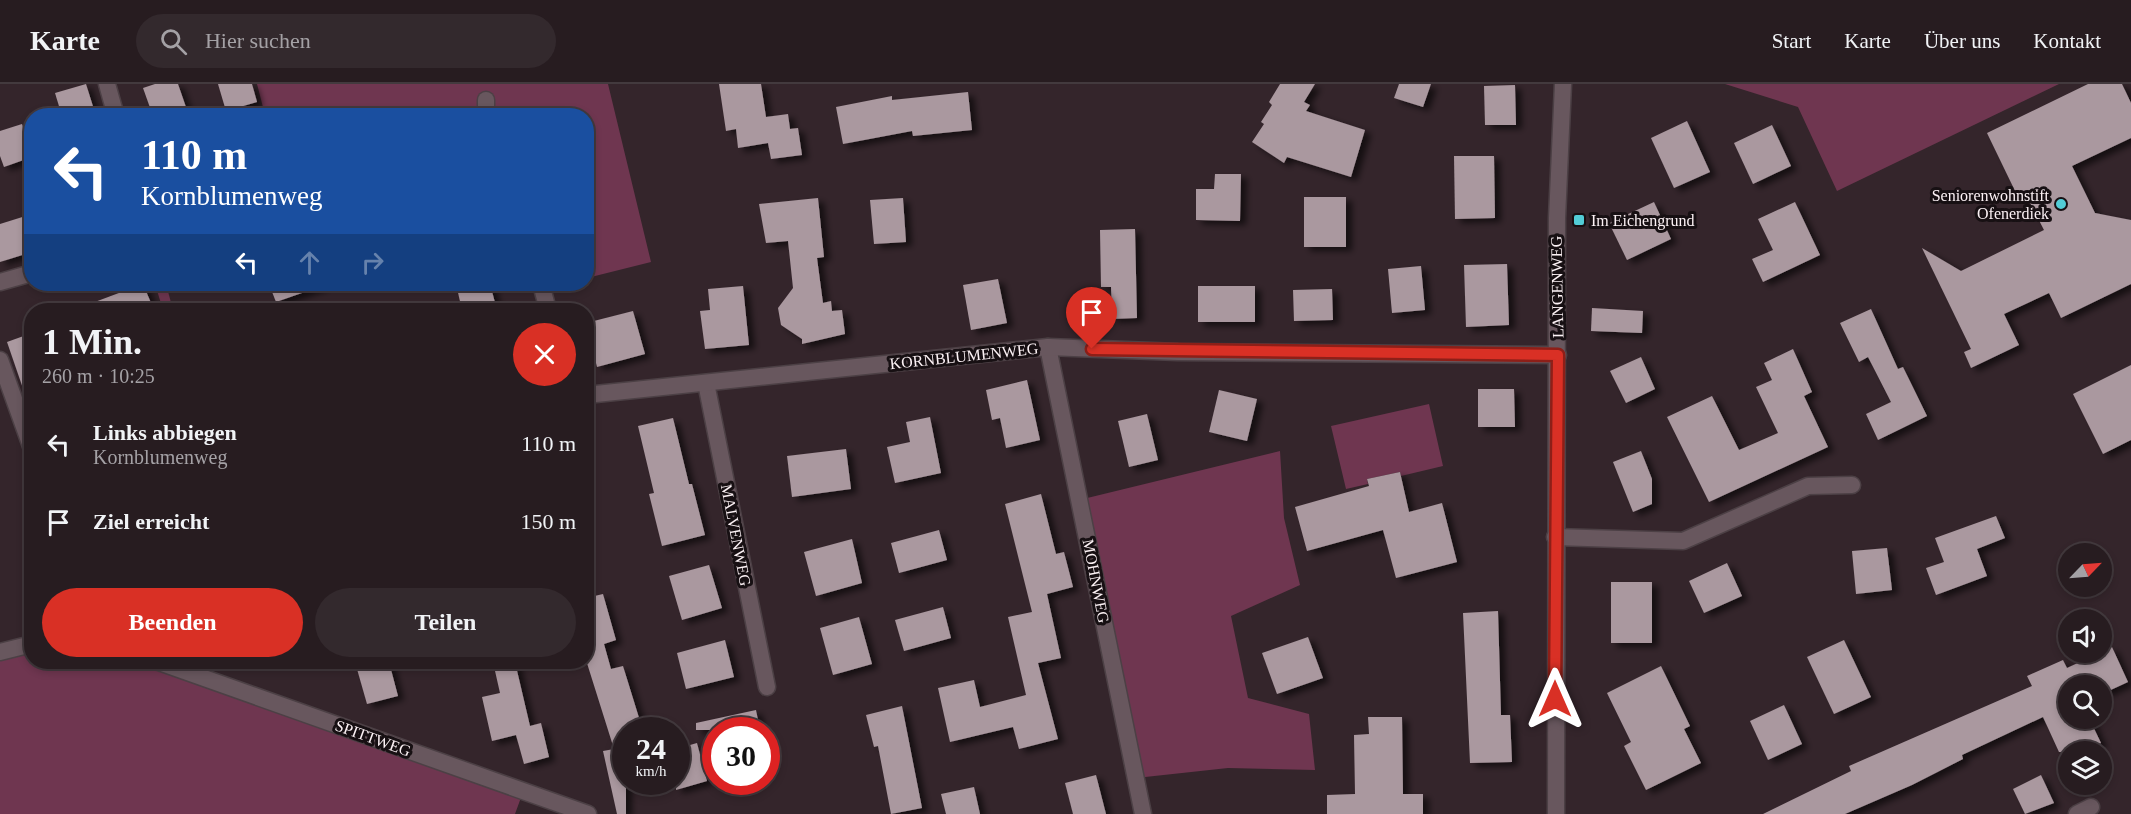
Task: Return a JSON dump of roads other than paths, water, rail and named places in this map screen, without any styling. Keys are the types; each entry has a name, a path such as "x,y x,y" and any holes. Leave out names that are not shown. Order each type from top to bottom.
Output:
{"street":[{"path":"107,84 114,108"},
{"name":"LANGENWEG","path":"1556,814 1557,207 1563,84"},
{"path":"0,282 24,275"},
{"name":"KORNBLUMENWEG","path":"594,394 1048,348 1178,352 1558,355"},
{"name":"MOHNWEG","path":"1048,348 1143,814"},
{"path":"0,360 24,427"},
{"name":"MALVENWEG","path":"706,383 767,687"},
{"path":"1555,537 1683,541 1808,486 1852,485"},
{"path":"0,652 24,646"},
{"name":"SPITTWEG","path":"179,669 588,814"}],"place":[{"name":"Seniorenwohnstift Ofenerdiek","path":"2061,204"},
{"name":"Im Eichengrund","path":"1579,220"}]}
